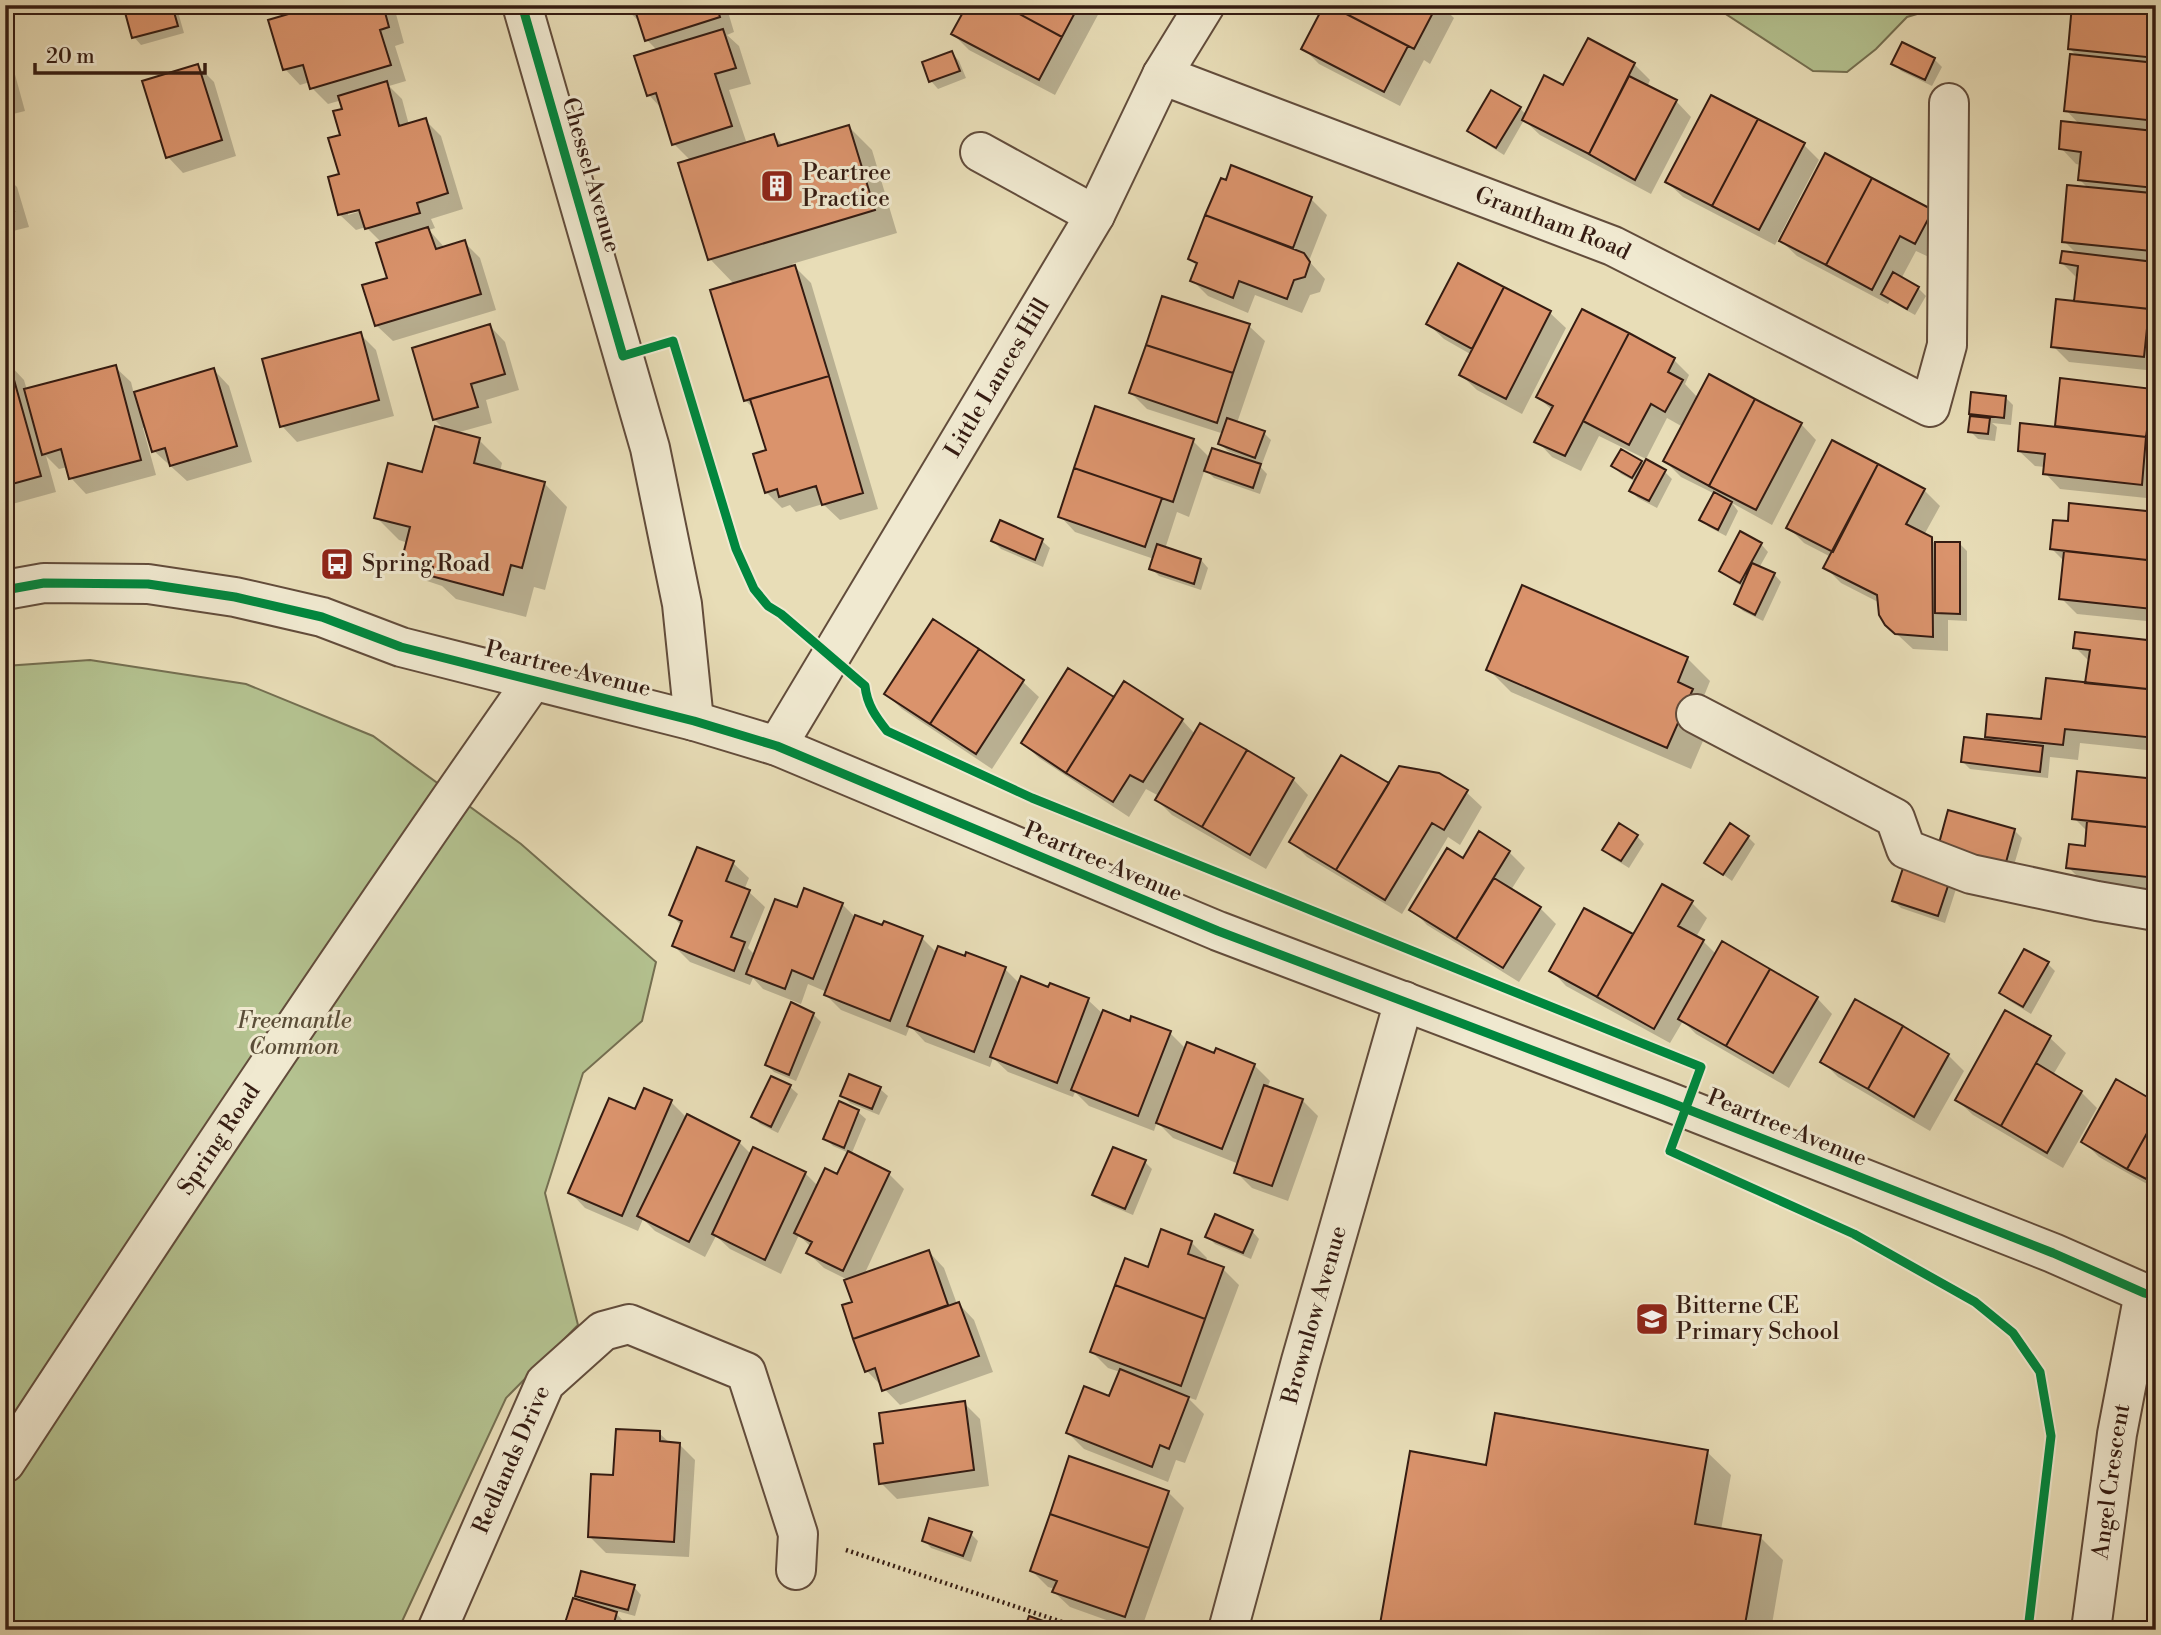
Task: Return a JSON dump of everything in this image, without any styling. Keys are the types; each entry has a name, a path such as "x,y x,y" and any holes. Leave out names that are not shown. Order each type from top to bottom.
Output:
{"street":[{"name":"Chessel Avenue","path":"522,5 650,447 682,604 694,721"},
{"name":"Little Lances Hill","path":"777,746 1095,215 1162,75 1205,5"},
{"name":"Grantham Road","path":"1162,75 1614,246 1930,407 1947,345 1949,103"},
{"path":"980,152 1095,215"},
{"name":"Peartree Avenue","path":"5,590 44,583 148,584 235,597 322,617 401,646 694,721 777,746 1218,931 1664,1100 2150,1295"},
{"name":"Spring Road","path":"5,1463 178,1199 534,679"},
{"path":"1696,714 1895,818 1906,849 1970,874 2156,911"},
{"name":"Brownlow Avenue","path":"1228,1630 1301,1361 1404,1001"},
{"name":"Angel Crescent","path":"2091,1630 2117,1434 2150,1295"},
{"name":"Redlands Drive","path":"437,1630 545,1382 603,1331 629,1324 746,1372 797,1552"}],"path":[{"path":"797,1552 1086,1630"}],"green space":[{"path":"1712,5 1947,5 1907,17 1876,49 1847,72 1813,71"},
{"name":"Freemantle Common","path":"90,660 246,684 373,736 521,844 656,962 642,1021 583,1073 545,1193 578,1325 506,1398 398,1630 5,1630 5,666"}],"building":[{"path":"123,5 172,5 178,26 132,38"},
{"path":"319,5 383,5 389,27 380,30 391,65 310,89 303,65 283,70 268,20"},
{"path":"623,5 716,5 720,17 645,41 634,7 625,10"},
{"path":"967,5 1003,5 1062,37 1039,80 951,34"},
{"path":"1003,5 1079,5 1062,37"},
{"path":"1324,5 1329,5 1408,46 1384,92 1301,49"},
{"path":"1329,5 1437,5 1414,49"},
{"path":"2072,5 2156,5 2156,58 2068,49"},
{"path":"723,29 736,68 715,74 732,126 672,145 656,93 647,96 634,56"},
{"path":"1588,38 1635,63 1589,154 1522,120 1544,75 1563,85"},
{"path":"1902,42 1935,58 1925,80 1891,64"},
{"path":"952,51 960,71 929,82 922,62"},
{"path":"2070,54 2156,63 2156,121 2064,111"},
{"path":"198,64 222,140 166,158 142,81"},
{"path":"1629,76 1677,100 1635,180 1589,154"},
{"path":"387,81 399,126 426,118 448,193 417,203 420,213 365,229 359,210 338,215 328,177 339,174 328,138 340,135 333,111 342,109 338,96"},
{"path":"1491,90 1521,107 1496,148 1467,131"},
{"path":"1711,95 1758,119 1712,206 1665,182"},
{"path":"1758,119 1805,143 1759,230 1712,206"},
{"path":"2061,121 2154,131 2152,144 2156,145 2155,188 2078,180 2081,152 2059,149"},
{"name":"Peartree Practice","path":"849,125 875,210 708,260 678,163 774,134 778,146"},
{"path":"1825,153 1872,178 1826,265 1779,241"},
{"path":"1231,165 1312,197 1293,248 1205,215 1221,178 1226,180"},
{"path":"1872,178 1933,210 1915,244 1900,236 1872,290 1826,265"},
{"path":"5,181 14,211 5,213"},
{"path":"2067,185 2151,193 2149,207 2156,207 2151,251 2062,242"},
{"path":"1205,215 1304,253 1310,262 1305,277 1294,280 1287,299 1239,281 1233,298 1190,281 1197,263 1188,259"},
{"path":"428,227 436,249 465,240 481,294 375,326 362,285 387,278 376,243"},
{"path":"2062,251 2154,262 2149,309 2074,301 2078,266 2060,263"},
{"path":"1458,263 1504,287 1472,349 1426,324"},
{"path":"795,265 829,376 744,401 710,290"},
{"path":"1893,272 1919,287 1907,309 1881,294"},
{"path":"1504,287 1551,311 1506,399 1459,375"},
{"path":"1162,296 1250,324 1233,373 1146,345"},
{"path":"2056,299 2149,309 2144,357 2051,347"},
{"path":"1582,309 1629,333 1565,456 1534,442 1553,406 1536,397"},
{"path":"490,324 505,374 471,384 478,407 433,420 412,348"},
{"path":"361,332 379,400 280,427 262,359"},
{"path":"1629,333 1675,358 1668,372 1683,380 1665,412 1651,404 1629,445 1583,421"},
{"path":"1146,345 1233,373 1217,423 1129,393"},
{"path":"9,362 41,476 5,486 5,363"},
{"path":"116,365 141,460 69,479 61,449 42,455 24,389"},
{"path":"214,368 237,446 170,466 165,448 152,452 134,392"},
{"path":"1709,374 1755,399 1709,486 1663,461"},
{"path":"829,376 863,493 822,505 816,486 779,497 777,489 765,493 753,454 766,450 750,399"},
{"path":"2060,378 2153,389 2146,437 2055,426"},
{"path":"1971,392 2006,396 2004,418 1969,414"},
{"path":"1755,399 1802,423 1756,510 1709,486"},
{"path":"1095,406 1194,439 1173,502 1074,468"},
{"path":"1970,416 1990,418 1988,434 1968,432"},
{"path":"1227,418 1265,431 1255,458 1218,444"},
{"path":"2020,423 2146,437 2142,485 2043,474 2045,454 2018,451"},
{"path":"435,426 480,438 474,463 545,482 522,568 511,565 503,595 431,576 433,567 402,559 410,527 374,518 388,463 422,472"},
{"path":"1832,440 1878,464 1833,552 1786,528"},
{"path":"1212,448 1261,464 1253,488 1204,471"},
{"path":"1621,449 1642,461 1632,478 1611,466"},
{"path":"1646,459 1666,470 1649,501 1629,491"},
{"path":"1878,464 1925,489 1906,524 1932,537 1933,637 1895,634 1879,615 1877,595 1823,568"},
{"path":"1074,468 1162,498 1145,547 1058,517"},
{"path":"1714,492 1732,502 1718,530 1699,520"},
{"path":"2069,503 2156,512 2156,561 2050,549 2053,520 2068,521"},
{"path":"1000,520 1043,539 1035,560 991,541"},
{"path":"1740,531 1762,543 1740,583 1719,571"},
{"path":"1935,542 1960,542 1960,614 1935,613"},
{"path":"1157,544 1201,559 1194,584 1149,569"},
{"path":"2064,551 2156,561 2152,609 2059,599"},
{"path":"1752,563 1775,573 1755,615 1734,604"},
{"path":"1522,585 1688,657 1678,682 1693,689 1667,748 1486,670"},
{"path":"933,619 979,649 930,724 884,694"},
{"path":"2075,632 2156,641 2156,690 2085,683 2090,650 2073,648"},
{"path":"979,649 1024,680 976,754 930,724"},
{"path":"1068,668 1114,697 1066,773 1021,743"},
{"path":"2046,678 2156,690 2156,738 2065,729 2063,745 1985,737 1987,714 2041,719"},
{"path":"1124,681 1183,719 1143,782 1130,775 1113,802 1066,773"},
{"path":"1200,723 1247,750 1202,827 1155,800"},
{"path":"1964,737 2043,746 2040,772 1961,762"},
{"path":"1247,750 1294,778 1250,855 1202,827"},
{"path":"1341,755 1389,783 1336,870 1289,842"},
{"path":"1399,766 1439,773 1468,790 1444,830 1432,823 1385,900 1336,870"},
{"path":"2077,771 2156,779 2156,828 2072,819"},
{"path":"1948,810 2015,829 2005,866 1938,847"},
{"path":"2087,821 2156,828 2156,878 2066,868 2069,844 2085,846"},
{"path":"1619,823 1638,835 1621,861 1602,850"},
{"path":"1730,823 1749,836 1723,875 1704,863"},
{"path":"1479,831 1510,851 1456,939 1409,910 1447,848 1463,858"},
{"path":"697,847 734,861 726,881 750,890 731,937 745,942 734,971 672,946 682,921 669,915"},
{"path":"1904,865 1950,880 1938,916 1892,901"},
{"path":"1494,878 1541,907 1503,968 1456,939"},
{"path":"1662,884 1693,901 1678,926 1704,940 1654,1029 1597,997"},
{"path":"804,888 843,903 813,979 792,970 785,989 746,974 775,899 797,907"},
{"path":"1584,908 1633,934 1597,997 1549,971"},
{"path":"855,915 882,925 884,921 923,936 890,1021 824,995"},
{"path":"1722,941 1770,969 1726,1046 1678,1019"},
{"path":"938,946 965,956 966,952 1006,967 974,1052 907,1026"},
{"path":"2024,949 2049,962 2023,1007 1999,993"},
{"path":"1770,969 1818,997 1773,1073 1726,1046"},
{"path":"1021,976 1048,987 1050,983 1089,998 1057,1083 990,1057"},
{"path":"1855,999 1903,1026 1868,1089 1820,1062"},
{"path":"791,1002 814,1013 789,1075 765,1065"},
{"path":"1103,1010 1130,1021 1131,1016 1171,1031 1138,1116 1071,1090"},
{"path":"2005,1010 2051,1036 2001,1126 1955,1100"},
{"path":"1903,1026 1949,1054 1914,1117 1868,1089"},
{"path":"1187,1042 1214,1053 1216,1048 1255,1064 1222,1149 1156,1123"},
{"path":"2036,1063 2082,1091 2047,1153 2001,1126"},
{"path":"849,1074 881,1087 872,1109 840,1096"},
{"path":"771,1076 791,1085 771,1127 751,1117"},
{"path":"2116,1079 2156,1102 2156,1117 2127,1169 2081,1142"},
{"path":"1264,1085 1303,1099 1272,1186 1234,1173"},
{"path":"644,1088 672,1100 622,1216 568,1193 609,1098 635,1109"},
{"path":"839,1101 859,1110 844,1148 823,1139"},
{"path":"687,1114 740,1141 689,1242 637,1216"},
{"path":"2156,1117 2156,1184 2127,1169"},
{"path":"753,1147 806,1172 765,1260 712,1234"},
{"path":"1113,1147 1146,1160 1125,1209 1092,1195"},
{"path":"848,1151 890,1172 843,1271 806,1253 812,1242 794,1233 825,1168 837,1174"},
{"path":"1215,1214 1253,1230 1243,1253 1205,1237"},
{"path":"1161,1229 1192,1241 1188,1254 1224,1267 1205,1319 1115,1285 1125,1258 1148,1267"},
{"path":"929,1250 948,1305 853,1339 842,1305 852,1302 844,1280"},
{"path":"1115,1285 1205,1319 1181,1386 1090,1352"},
{"path":"959,1302 979,1356 882,1391 875,1368 865,1372 853,1339"},
{"path":"1120,1369 1189,1397 1169,1449 1160,1445 1152,1467 1066,1433 1084,1386 1109,1396"},
{"path":"965,1401 974,1470 879,1484 874,1444 883,1443 879,1413"},
{"path":"1495,1413 1708,1450 1695,1524 1761,1535 1744,1630 1379,1630 1410,1451 1486,1465"},
{"path":"616,1429 660,1431 660,1441 680,1443 674,1542 588,1537 591,1474 613,1475"},
{"path":"1069,1456 1169,1491 1149,1548 1050,1514"},
{"path":"1050,1514 1149,1548 1125,1617 1052,1592 1057,1581 1030,1571"},
{"path":"929,1518 972,1532 963,1556 922,1541"},
{"path":"581,1571 635,1585 628,1610 575,1596"},
{"path":"573,1598 617,1612 612,1630 588,1630 565,1623"},
{"path":"1029,1616 1069,1630 1024,1630"}],"cycle path":[{"path":"522,5 623,356 673,341 736,549 754,589 768,606 865,686 870,705 887,731 1032,798 1701,1067 1670,1151 1854,1234 1975,1302 2013,1333 2040,1372 2051,1436 2028,1630"},
{"path":"5,590 44,583 148,584 235,597 322,617 401,647 694,721 777,746 1218,931 1664,1100 2156,1296"}],"place":[{"name":"Peartree Practice","path":"777,186"},
{"name":"Spring Road","path":"337,564"},
{"name":"Bitterne CE Primary School","path":"1652,1319"}]}
